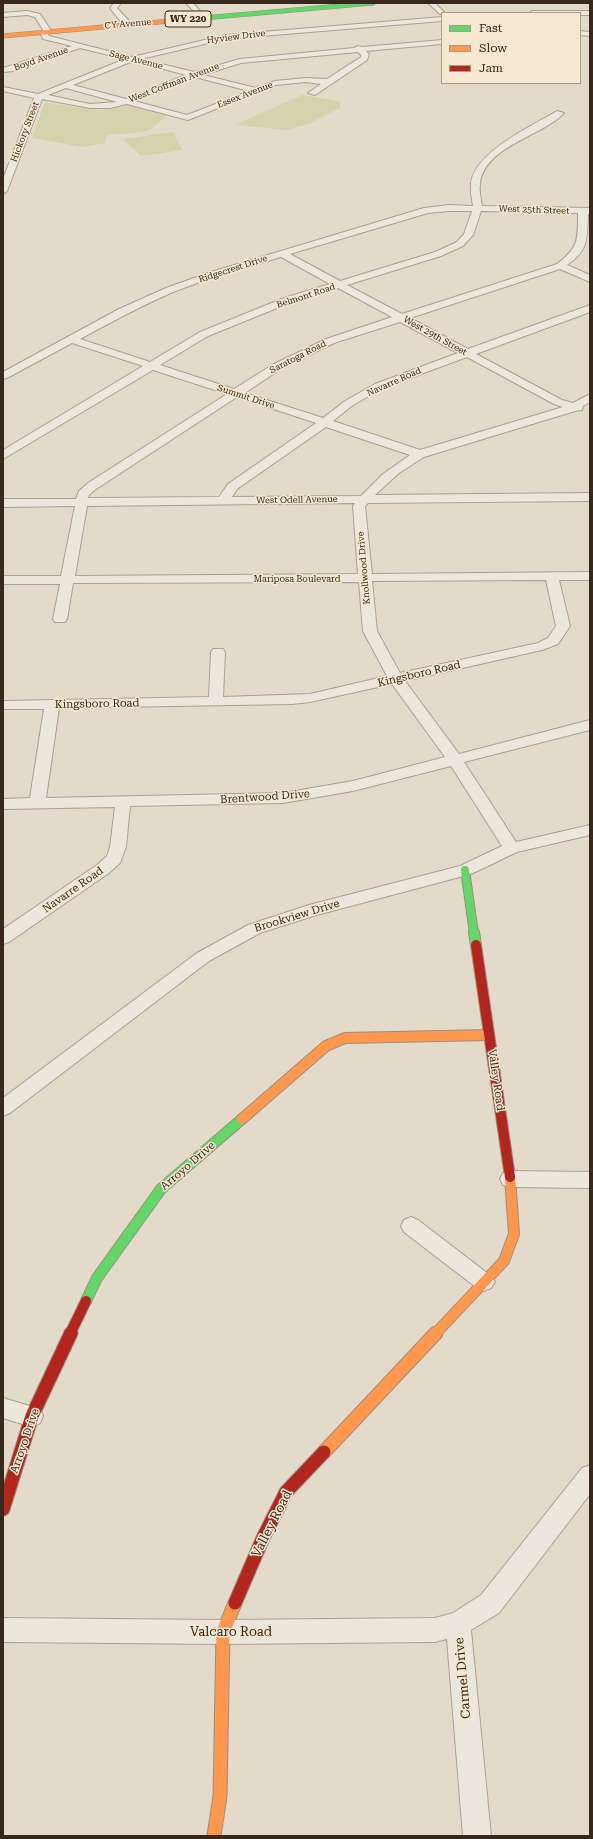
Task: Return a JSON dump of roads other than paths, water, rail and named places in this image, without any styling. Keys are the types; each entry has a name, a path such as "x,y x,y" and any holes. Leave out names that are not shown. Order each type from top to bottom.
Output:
{"street":[{"path":"118,3 113,8 127,24"},
{"path":"189,3 203,18"},
{"name":"CY Avenue","path":"3,36 373,3"},
{"path":"432,3 441,12"},
{"path":"3,15 38,15 46,32"},
{"name":"Hyview Drive","path":"39,96 132,59 170,48 226,37 441,19"},
{"name":"Sage Avenue","path":"46,32 46,36 79,46 255,90"},
{"name":"West Coffman Avenue","path":"3,89 90,106 110,106 126,102 193,75 240,61 358,48 441,42"},
{"name":"Boyd Avenue","path":"3,70 11,69 79,46"},
{"path":"312,93 364,58 365,54 358,48"},
{"name":"Essex Avenue","path":"126,102 188,118 275,83 294,80 329,82"},
{"path":"67,86 126,102"},
{"name":"Hickory Street","path":"3,191 6,175 39,96"},
{"name":"Belmont Road","path":"3,454 204,334 288,300 438,254 460,244 468,235 478,208 475,184 481,169 494,154 560,113"},
{"name":"West 25th Street","path":"478,208 586,211"},
{"name":"Ridgecrest Drive","path":"3,376 123,311 170,290 211,275 427,210 478,208"},
{"name":"Saratoga Road","path":"60,620 83,494 92,486 278,366 330,341 560,266 576,255 582,246 586,211"},
{"name":"West 29th Street","path":"282,254 558,402 590,410"},
{"path":"560,266 590,279"},
{"name":"Navarre Road","path":"223,501 232,487 325,422 349,403 379,386 590,308"},
{"name":"Summit Drive","path":"71,339 420,454"},
{"path":"364,499 411,458 574,407 590,397"},
{"name":"West Odell Avenue","path":"3,503 590,496"},
{"name":"Knollwood Drive","path":"364,499 359,506 370,631 396,679 455,760 512,848"},
{"name":"Mariposa Boulevard","path":"3,580 590,576"},
{"name":"Kingsboro Road","path":"3,705 275,701 310,698 542,646 553,641 563,626 552,577"},
{"path":"216,702 218,652"},
{"path":"37,804 52,704"},
{"name":"Brentwood Drive","path":"3,804 283,798 318,793 455,760 590,725"},
{"name":"Navarre Road","path":"3,938 103,869 114,859 118,847 123,802"},
{"name":"Brookview Drive","path":"3,1108 203,957 254,928 309,911 465,870 512,848 590,830"},
{"name":"Valley Road","path":"214,1836 220,1796 223,1632 263,1538 286,1492 504,1261 514,1234 510,1179 465,870"},
{"name":"Arroyo Drive","path":"3,1509 32,1416 97,1278 161,1189 326,1046 345,1038 377,1036 490,1035"},
{"path":"510,1179 590,1180"},
{"path":"411,1226 484,1282"},
{"path":"3,1408 32,1416"},
{"name":"Carmel Drive","path":"476,1836 458,1624 490,1604 590,1476"},
{"name":"Valcaro Road","path":"3,1630 223,1632 435,1630 458,1624"}]}
